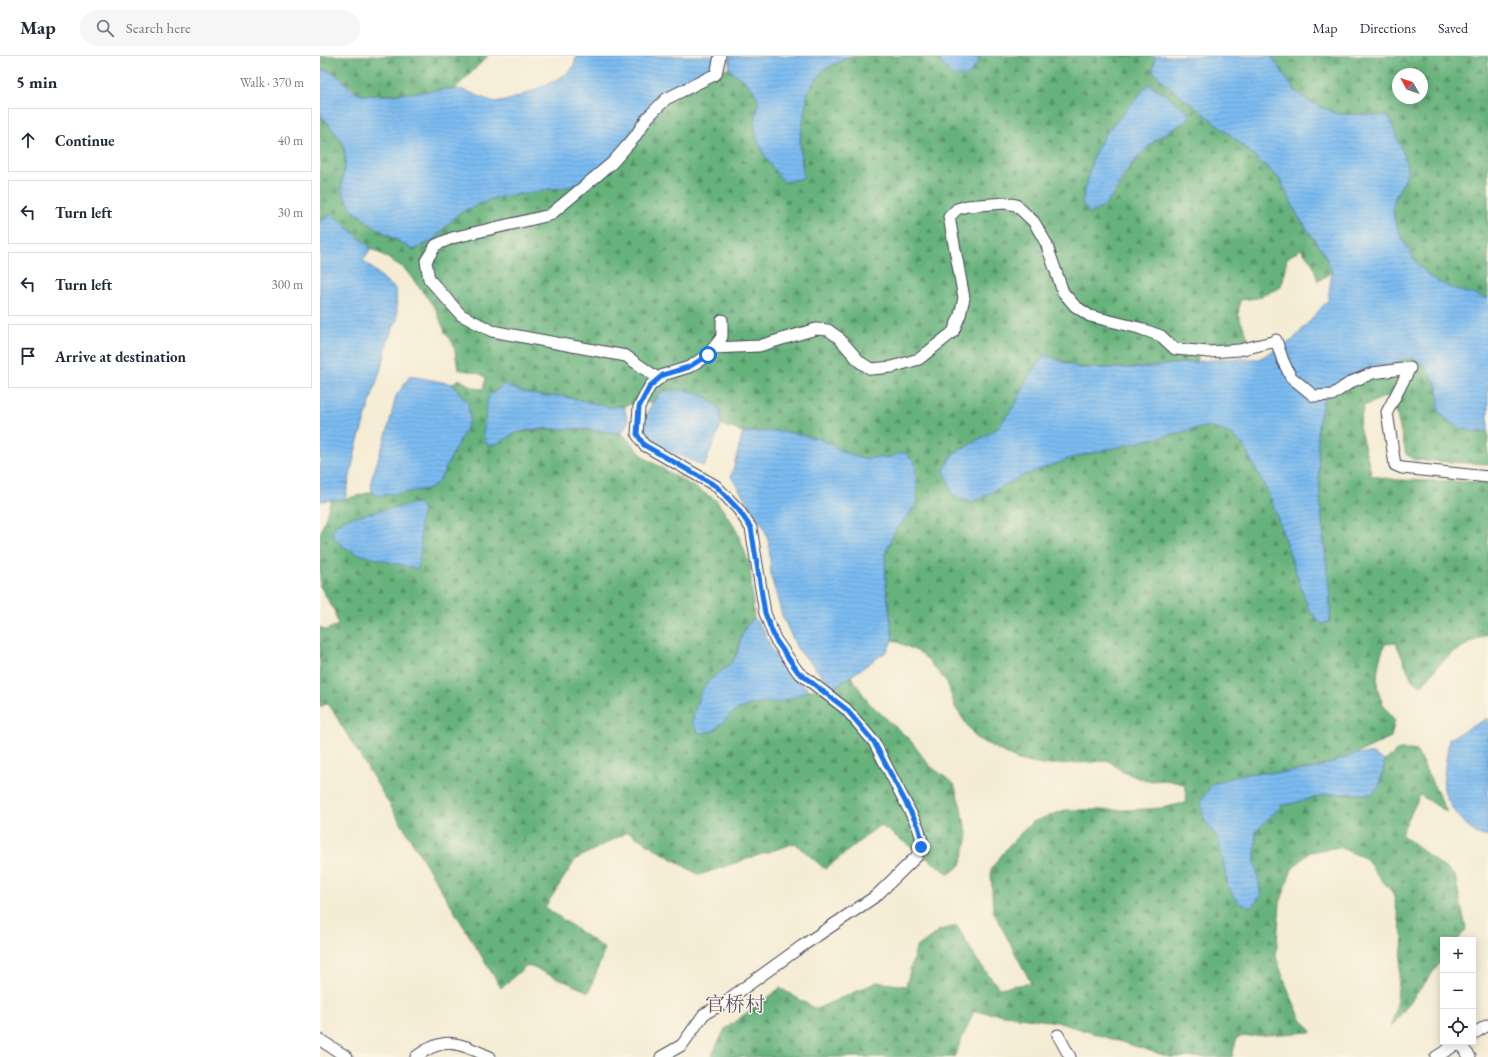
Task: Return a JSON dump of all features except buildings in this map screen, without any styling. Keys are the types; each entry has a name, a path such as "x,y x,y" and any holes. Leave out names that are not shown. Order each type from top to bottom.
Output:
{"street":[{"path":"659,379 626,356 492,331 461,315 429,279 426,261 436,246 452,238 550,215 612,163 634,138 648,117 666,100 716,74 720,65 720,56"},
{"path":"713,348 759,346 816,329 828,330 838,337 860,362 871,368 892,367 919,359 953,332 960,315 964,298 949,217 957,209 967,206 1005,203 1016,205 1034,222 1046,243 1064,292 1075,306 1090,316 1139,328 1161,336 1175,349 1209,352 1239,350 1276,340 1283,361 1291,377 1314,396 1332,395 1352,382 1373,373 1410,368 1387,412 1395,465 1402,468 1488,477"},
{"path":"661,1057 682,1045 704,1014 719,1006 802,946 876,896 917,856 922,840 918,826 874,742 846,709 798,672 775,639 765,613 751,528 738,509 716,486 644,445 637,434 639,407 650,386 663,375 689,367 708,355 722,337 722,320"},
{"path":"1476,1032 1488,1025"},
{"path":"1058,1035 1070,1057"},
{"path":"320,1040 347,1057"},
{"path":"416,1057 436,1044 460,1044 490,1057"},
{"path":"1436,1057 1454,1045"},
{"path":"1461,1045 1470,1057"}],"green space":[{"path":"320,56 488,56 455,89 410,94 361,95 330,70 320,70"},
{"path":"851,56 937,56 944,67 979,61 979,56 1155,56 1153,71 1238,141 1280,179 1298,216 1324,253 1332,272 1318,281 1312,262 1301,249 1287,258 1281,287 1257,298 1240,300 1238,315 1248,338 1232,345 1218,342 1202,346 1196,362 1140,368 1080,368 1059,359 1028,377 1017,402 997,429 952,455 945,470 953,496 973,502 1022,476 1074,457 1208,426 1231,434 1243,445 1270,496 1309,610 1322,624 1330,621 1330,597 1321,514 1317,431 1324,397 1344,377 1415,357 1425,367 1438,387 1439,412 1477,433 1488,431 1488,464 1414,460 1406,454 1394,402 1386,396 1364,406 1359,426 1372,476 1398,480 1488,482 1488,634 1449,655 1420,686 1412,680 1396,643 1385,644 1377,674 1377,684 1382,702 1395,720 1391,737 1356,754 1313,769 1287,772 1204,819 1219,840 1228,886 1261,895 1255,862 1256,831 1281,806 1328,794 1371,794 1379,787 1385,761 1398,750 1416,750 1447,812 1420,795 1401,834 1455,876 1466,929 1460,937 1440,937 1440,963 1391,1027 1396,1009 1403,938 1393,893 1374,871 1367,859 1339,847 1310,852 1292,869 1280,903 1276,957 1300,1017 1312,1032 1237,1037 1232,1057 1170,1057 1057,1022 974,1011 954,1057 711,1057 725,1029 780,988 816,1009 877,982 906,986 916,948 940,930 957,926 977,960 999,988 1031,983 993,911 991,869 1010,844 1032,822 1065,810 1126,810 1161,808 1185,803 1187,793 1184,784 1166,780 1146,781 1123,772 1109,761 1040,765 1018,760 976,738 955,707 947,682 921,653 893,640 886,586 885,554 895,531 916,505 904,453 890,457 862,459 842,451 760,431 743,432 721,425 720,409 662,391 652,402 609,407 563,396 541,396 519,391 504,384 494,445 518,432 563,428 622,433 645,458 716,500 736,529 750,565 754,619 743,631 733,661 707,683 713,731 736,710 756,703 780,702 810,690 833,688 851,676 868,702 910,740 929,765 954,784 968,837 961,865 949,874 880,825 825,869 795,843 699,875 628,832 576,859 545,907 605,949 589,992 527,965 501,988 328,703 320,707 320,627 326,630 338,625 334,610 320,586 320,535 331,500 345,499 372,492 376,496 461,393 452,384 459,379 474,388 483,389 486,378 477,373 458,369 454,345 445,332 436,309 404,268 371,248 320,221 320,114 336,133 343,145 345,160 341,189 347,201 354,210 372,226 413,250 432,241 459,213 494,198 572,186 621,147 641,115 660,96 692,82 710,70 729,69 750,86 758,98 755,127 803,166 800,140 808,91 823,70","holes":["1149,84 1159,89 1182,125 1149,146 1141,154 1127,172 1114,196 1082,203 1094,154"]},
{"path":"1271,56 1488,56 1488,298 1458,292 1431,279 1411,257 1395,224 1393,202 1408,170 1396,138 1367,114 1338,114 1314,104 1295,91"}],"water":[{"path":"577,56 717,56 710,70 692,82 660,96 641,115 621,147 599,170 572,186 494,198 459,213 432,241 413,250 377,228 352,209 341,189 346,158 343,142 320,114 320,70 328,71 334,74 352,90 363,95 397,95 459,89 488,100 500,102 526,94 558,79 571,70"},
{"path":"730,56 851,56 823,70 808,91 800,140 803,178 785,182 775,171 765,156 758,140 755,125 758,104 757,97 749,85 729,69"},
{"path":"937,56 979,56 979,61 968,76 954,76 944,67"},
{"path":"1155,56 1271,56 1295,91 1314,104 1338,114 1389,116 1407,168 1406,176 1395,197 1393,210 1397,228 1409,251 1417,263 1435,280 1446,286 1488,298 1488,431 1481,432 1461,428 1449,421 1439,412 1438,387 1425,367 1414,357 1344,377 1324,397 1317,431 1321,514 1330,597 1330,621 1322,624 1309,610 1270,496 1243,445 1231,434 1208,426 1074,457 1022,476 973,502 953,496 944,470 952,455 997,429 1017,402 1028,377 1044,355 1080,368 1140,368 1221,359 1259,359 1293,340 1328,300 1332,272 1324,253 1298,216 1280,179 1238,141 1165,83 1153,71"},
{"path":"1149,84 1186,109 1190,118 1164,134 1148,147 1128,169 1108,202 1097,211 1089,213 1082,203 1094,154 1106,133"},
{"path":"332,214 371,248 363,260 396,290 397,319 388,339 384,358 357,444 345,499 320,501 320,221"},
{"path":"410,376 452,384 468,403 470,420 439,481 430,489 376,496 372,492 371,481 388,429 396,396"},
{"path":"504,384 519,391 541,396 563,396 609,407 624,406 628,422 622,433 558,428 532,430 515,433 496,444 488,446 483,435 488,397"},
{"path":"687,390 706,397 720,409 721,425 704,466 663,447 653,440 647,431 645,421 650,407 662,391"},
{"path":"783,431 820,439 842,451 862,459 890,457 904,452 915,463 917,487 916,505 895,531 885,554 886,586 893,640 886,652 833,688 797,648 782,615 771,576 769,544 764,527 731,477 743,432"},
{"path":"418,503 423,511 420,520 421,550 417,569 358,554 341,545 332,534 336,524 351,517"},
{"path":"754,619 761,627 773,652 783,667 810,690 780,702 756,703 736,710 713,731 699,733 692,722 702,690 708,682 728,666 734,659 745,628"},
{"path":"1488,718 1488,836 1474,832 1454,811 1444,789 1444,772 1449,739"},
{"path":"1356,754 1372,754 1385,761 1379,787 1371,794 1328,794 1281,806 1256,831 1255,862 1261,895 1252,907 1238,903 1228,886 1219,840 1204,819 1201,801 1212,784 1243,774 1313,769"}],"district":[{"name":"官桥村","path":"735,1004"}],"route":[{"path":"708,355 689,367 663,375 650,386 639,407 637,434 644,445 716,486 738,509 751,528 765,613 775,639 798,672 846,709 874,742 918,826 921,833 921,847"}]}
